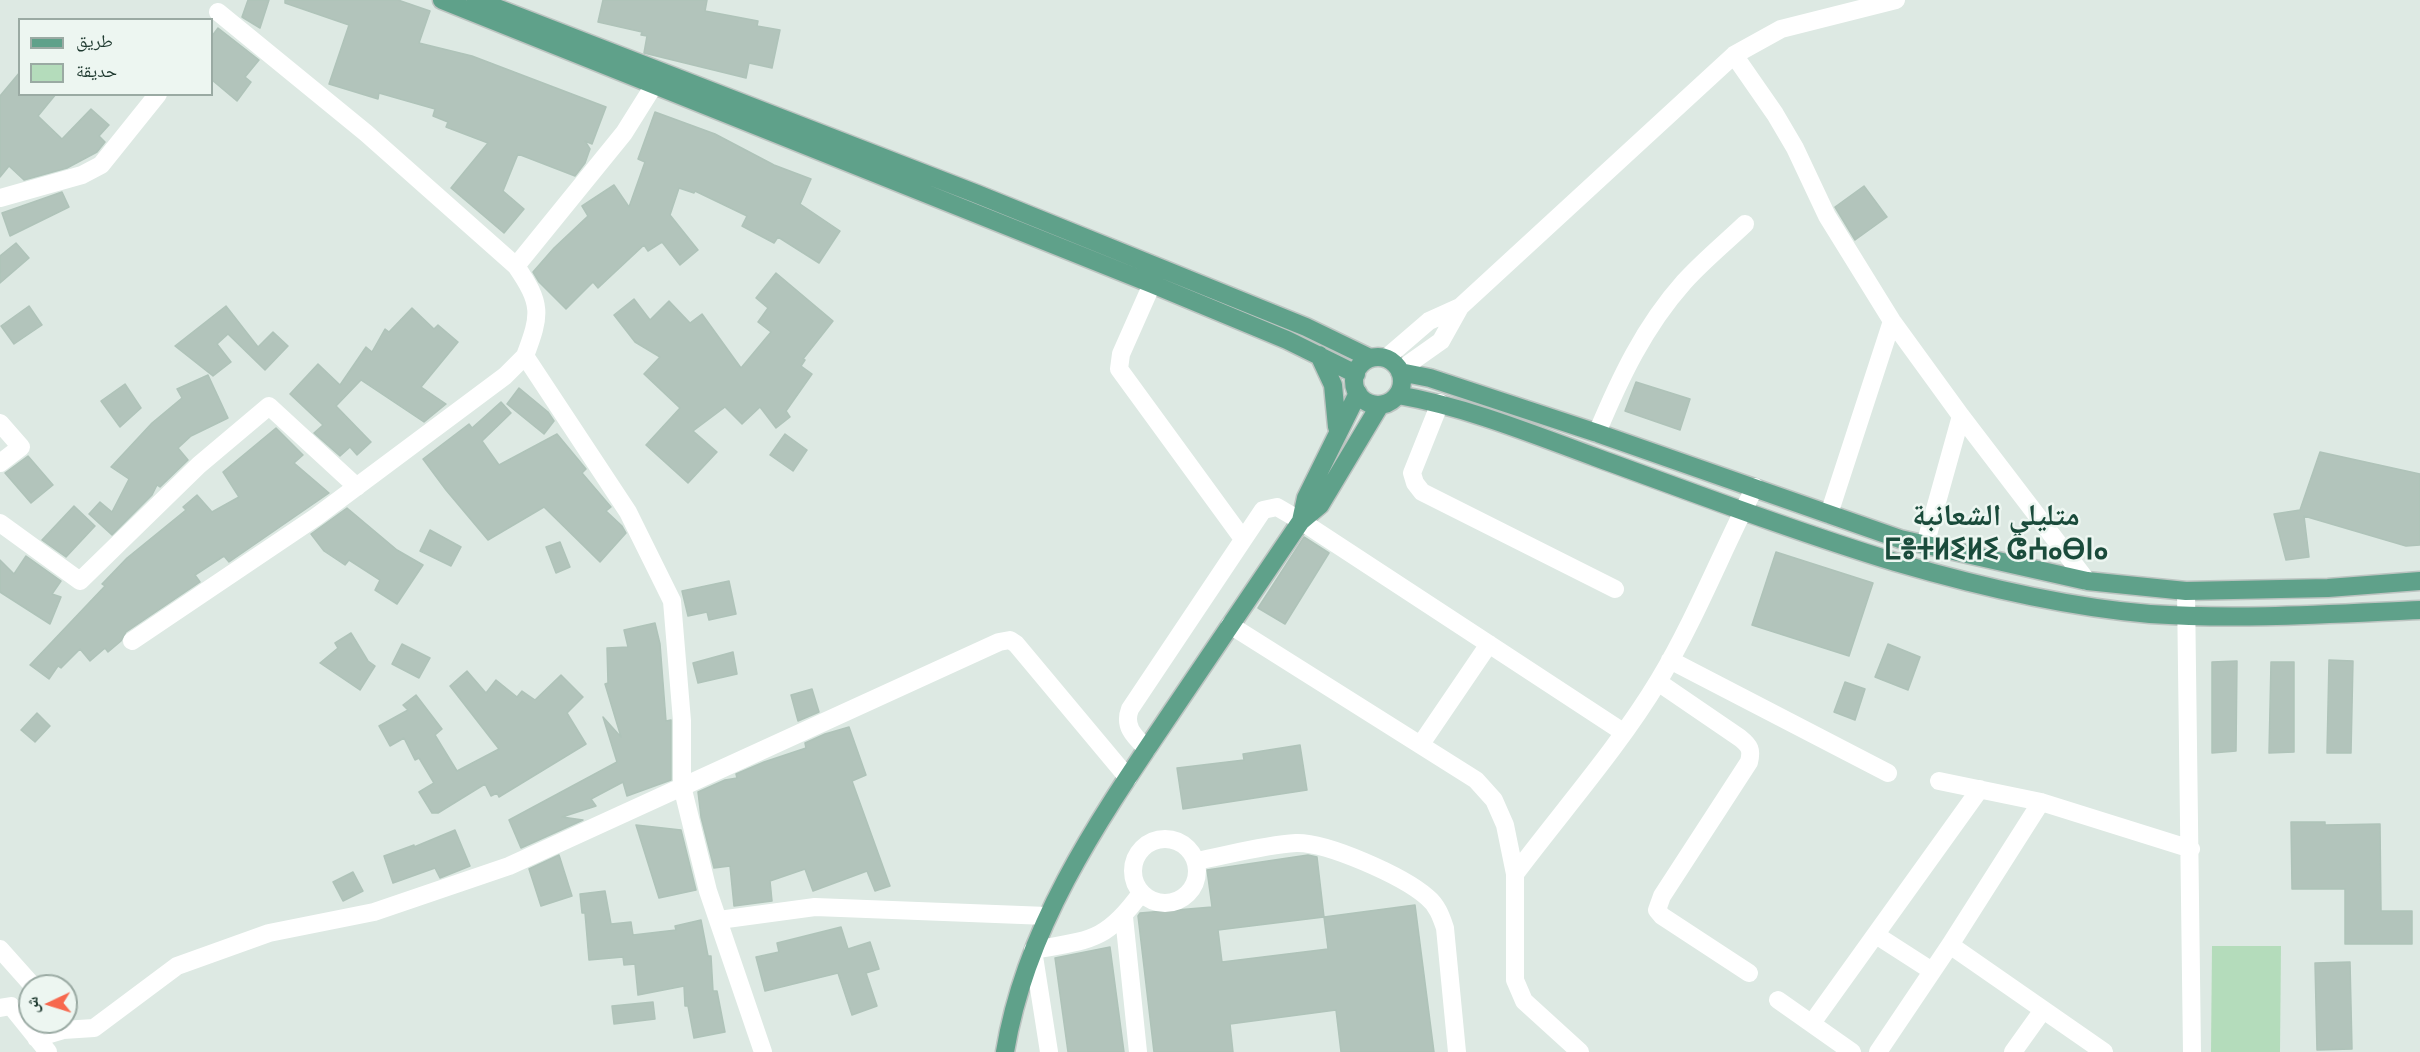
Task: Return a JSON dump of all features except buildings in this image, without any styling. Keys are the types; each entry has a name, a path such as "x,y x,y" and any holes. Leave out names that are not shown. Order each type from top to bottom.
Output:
{"main road":[{"path":"441,0 1043,220 1306,327 1389,365 1925,545 2087,581 2186,591 2328,588 2420,581"},
{"path":"476,0 1152,284 1319,355 1356,374"},
{"path":"1319,355 1335,393 1338,417 1337,434"},
{"path":"1301,521 1306,498 1358,393 1356,374 1361,364 1389,365"},
{"path":"1358,393 1367,402 1380,405 1393,400 1398,395 1402,384 1389,365"},
{"path":"1398,395 1440,403 1478,414 1743,511 1895,562 1980,584 2061,601 2186,616 2316,615 2420,610"},
{"path":"1005,1052 1017,997 1033,950 1067,874 1147,749 1301,521 1320,505 1380,405"}],"street":[{"path":"1389,365 1440,341 1460,307 1734,55 1781,29 1896,0"},
{"path":"132,641 357,487 505,376 525,356 537,324 533,290 516,266 366,133 219,11"},
{"path":"1734,55 1780,123 1827,216 1892,321 1960,416 2087,581"},
{"path":"516,266 624,133 658,78"},
{"path":"0,198 82,175 101,165 156,96"},
{"path":"1597,433 1622,372 1651,324 1685,281 1745,224"},
{"path":"1152,284 1121,354 1119,369 1243,539"},
{"path":"1829,514 1892,321"},
{"path":"525,356 628,512 672,601 682,721 682,786 702,871 762,1052"},
{"path":"1440,403 1412,473 1415,483 1422,492 1615,589"},
{"path":"0,523 80,581 199,465 269,406 357,487"},
{"path":"1925,545 1960,416"},
{"path":"0,423 21,447 0,464"},
{"path":"1515,874 1658,682 1704,596 1755,488"},
{"path":"1147,749 1130,731 1127,715 1130,709 1243,539 1268,508 1277,507 1623,732"},
{"path":"2186,591 2192,1052"},
{"path":"1230,625 1476,780 1494,800 1504,825 1515,874 1515,980 1524,1001 1580,1052"},
{"path":"78,1027 94,1028 177,966 270,933 375,912 509,866 999,642 1010,640 1016,644 1128,778"},
{"path":"1421,744 1489,644"},
{"path":"1670,660 1888,773"},
{"path":"1658,682 1740,738 1749,745 1751,752 1749,762 1662,896 1657,910 1662,916 1749,974"},
{"path":"1939,781 2041,802 2191,849"},
{"path":"1812,1023 1980,789"},
{"path":"1878,1052 1950,945 2041,802"},
{"path":"1167,839 1179,842 1189,850 1196,861 1197,873 1194,885 1187,895 1176,902 1163,904 1151,901 1135,883 1133,870 1136,858 1149,844 1167,839"},
{"path":"1196,861 1295,843 1317,844 1337,850 1416,888 1429,898 1439,911 1445,928 1456,1052"},
{"path":"1049,1052 1033,950 1097,937 1124,916 1142,893"},
{"path":"719,920 815,907 1047,916"},
{"path":"1124,916 1138,1052"},
{"path":"1876,935 1932,971"},
{"path":"1950,945 2104,1052"},
{"path":"0,949 22,974"},
{"path":"1778,1000 1852,1052"},
{"path":"0,1008 11,1006 42,1045 53,1034"},
{"path":"2013,1052 2043,1010"}],"green space":[{"path":"2212,946 2281,946 2280,1052 2211,1052"}],"district":[{"name":"متليلي الشعانبة ⵎⴻⵜⵍⵉⵍⵉ ⵛⵄⴰⴱⵏⴰ","path":"1996,532"}]}
